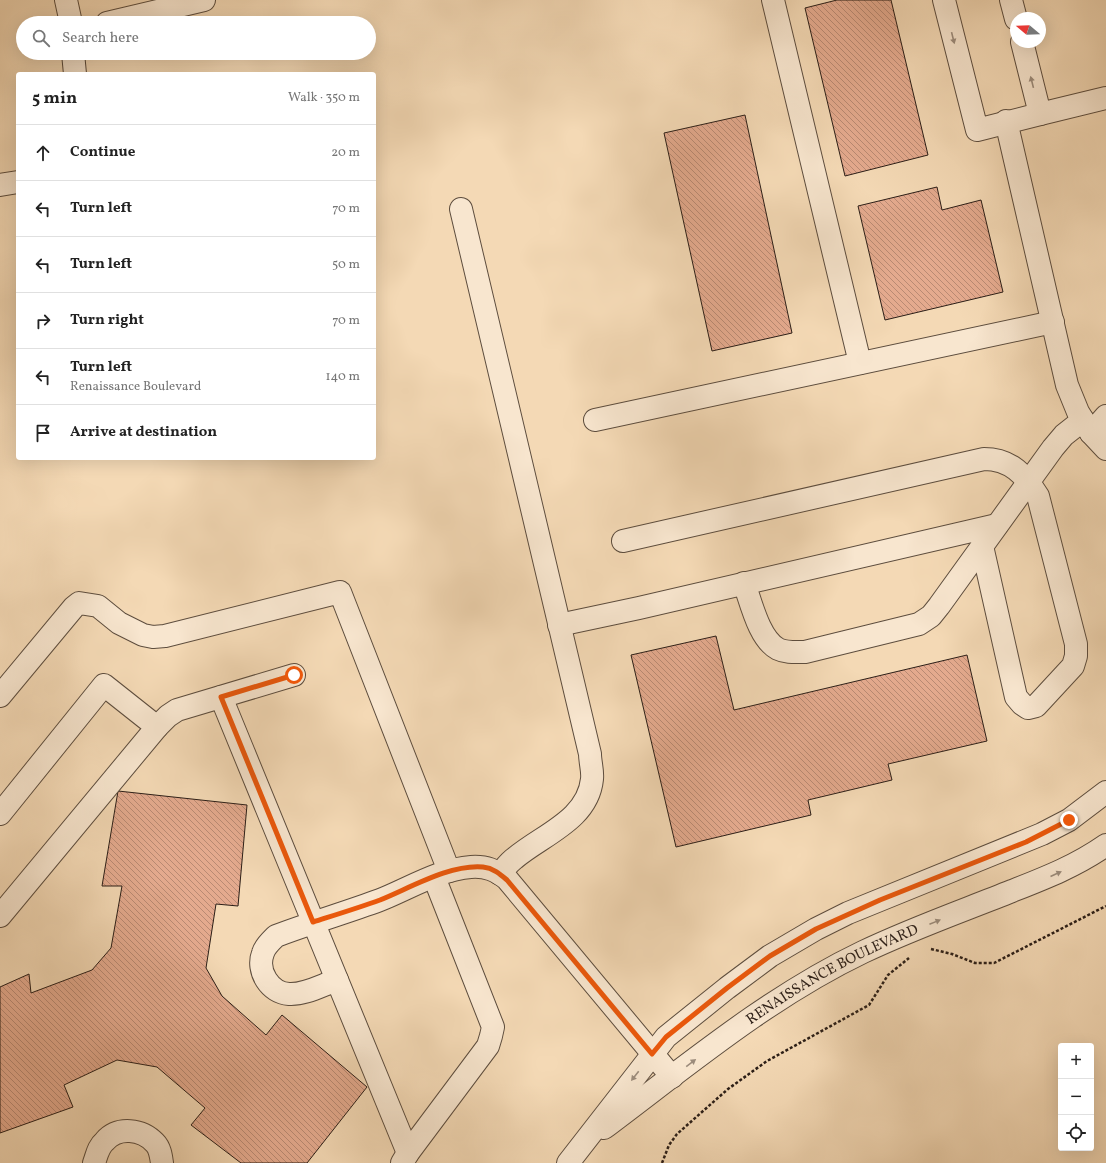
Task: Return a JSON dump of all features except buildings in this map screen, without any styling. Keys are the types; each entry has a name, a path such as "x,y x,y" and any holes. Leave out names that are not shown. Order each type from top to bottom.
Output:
{"street":[{"path":"66,0 69,16"},
{"path":"137,16 204,0"},
{"path":"773,0 860,363"},
{"path":"944,0 977,130 1006,121 1106,98"},
{"path":"1011,0 1014,12"},
{"path":"1024,48 1040,114"},
{"path":"74,60 75,72"},
{"path":"1006,121 1067,385 1078,412 1093,434"},
{"path":"0,185 16,182"},
{"path":"461,209 590,754 592,778 589,792 573,817 514,858 500,874"},
{"path":"595,420 1053,322"},
{"path":"1093,434 1106,416"},
{"path":"744,583 760,628 770,642 777,648 792,653 805,652 920,624 931,616 1064,435 1093,434"},
{"path":"623,541 984,459 998,460 1011,465 1029,481 1038,496 1076,644 1076,656 1073,666 1036,706 1028,708 1016,697 982,546"},
{"path":"559,625 997,525"},
{"path":"0,696 74,606 79,602 98,606 119,623 143,635 153,637 165,636 340,592 441,874 493,1027 488,1046 405,1158"},
{"path":"0,916 157,726 168,716 177,710 294,675"},
{"path":"0,814 104,685 157,726"},
{"path":"221,697 337,980 405,1158"},
{"name":"RENAISSANCE BOULEVARD","path":"568,1163 666,1037 770,956 816,929 880,900 1042,834 1069,820 1106,792"},
{"name":"RENAISSANCE BOULEVARD","path":"581,1146 767,1006 835,966 895,938 1061,872 1106,845"},
{"path":"337,980 299,994 288,994 278,991 269,984 263,975 261,964 262,953 268,943 276,936 380,900 441,874 471,867 491,869 507,880 672,1077"},
{"path":"94,1163 98,1150 105,1140 115,1133 136,1131 147,1136 156,1144 161,1154 162,1163"}],"path":[{"path":"926,950 934,949 975,963 994,963 1106,906"},
{"path":"662,1163 669,1145 677,1134 728,1089 767,1061 868,1005 888,975 913,955"}],"route":[{"path":"294,675 221,697 313,922 380,900 449,871 471,867 491,869 507,880 652,1054 666,1037 727,988 770,956 816,929 848,913 1026,842 1069,820"}]}
